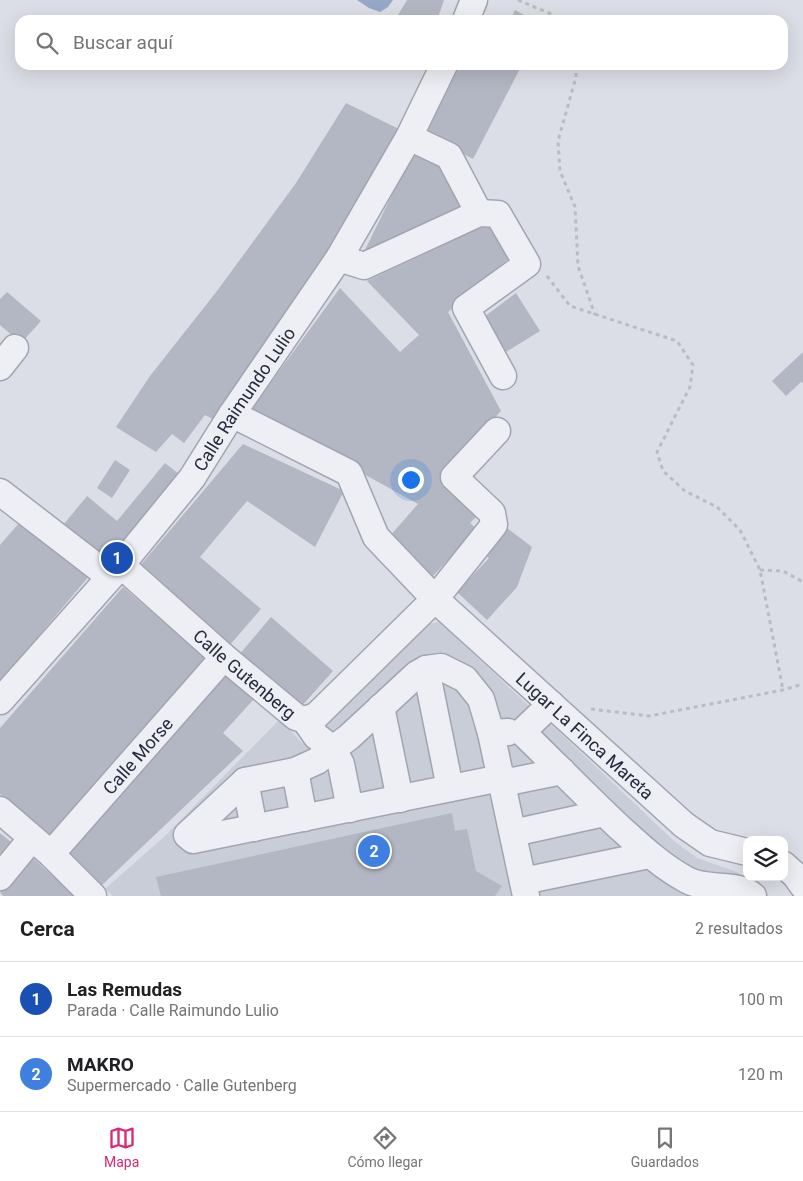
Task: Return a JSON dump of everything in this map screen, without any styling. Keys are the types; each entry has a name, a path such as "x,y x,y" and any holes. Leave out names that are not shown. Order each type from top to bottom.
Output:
{"street":[{"path":"468,15 474,0"},
{"name":"Calle Raimundo Lulio","path":"0,701 115,571 192,478 232,414 339,258 409,136 442,70"},
{"path":"409,136 449,156 479,213"},
{"path":"339,258 364,266 479,213 498,214 527,264 466,308 503,376"},
{"name":"Lugar La Finca Mareta","path":"232,414 349,472 376,537 435,599 684,826 710,843 743,851"},
{"name":"Calle Gutenberg","path":"0,492 115,571 296,717 305,720 316,716 435,599 494,525 492,513 454,476 497,431"},
{"name":"Calle Morse","path":"0,877 42,846 224,657"},
{"path":"562,771 513,781 501,778 193,840 187,835 245,781 295,770 317,761 417,674 426,669 441,668 466,679 481,699 491,733 501,778 513,833 524,888 649,855"},
{"path":"426,669 450,788"},
{"path":"491,733 522,732 551,704"},
{"path":"381,707 400,799"},
{"path":"305,720 316,736 333,749 341,764 350,809"},
{"path":"522,732 649,855 688,880 695,891 740,889 753,896"},
{"path":"295,770 304,818"},
{"path":"245,781 254,828"},
{"path":"0,810 42,846 94,896"},
{"path":"513,833 604,813"},
{"path":"788,869 803,886"}],"path":[{"path":"518,0 552,15"},
{"path":"576,70 576,77 558,141 560,171 575,207 578,266 595,315"},
{"path":"527,264 543,271 570,306 677,341 693,365 690,387 657,452 662,471 685,491 717,507 740,530 760,570 783,690"},
{"path":"760,570 783,571 803,582"},
{"path":"590,708 649,716 783,690 803,684"}],"shaded area":[{"path":"439,622 674,841 697,858 737,872 743,876 743,881 749,881 760,889 764,896 113,896 105,889 165,836 280,719 303,744 428,624"}],"water":[{"path":"357,0 393,0 388,7 380,12 369,8"}],"building":[{"path":"407,0 444,0 439,15 398,15"},
{"path":"515,10 524,15 512,15"},
{"path":"455,70 519,70 473,159 423,133"},
{"path":"346,103 399,129 319,268 218,422 205,415 184,443 172,434 156,452 116,427 150,376 217,291 296,183"},
{"path":"414,150 439,165 462,211 363,254"},
{"path":"488,224 514,254 448,312 501,411 440,478 475,509 477,516 470,523 477,529 432,577 389,537 418,504 250,411 340,288 400,352 419,335 367,281"},
{"path":"7,292 41,321 21,343 0,325 0,299"},
{"path":"516,293 540,331 501,355 480,320"},
{"path":"803,352 803,383 801,382 786,396 772,381"},
{"path":"243,444 344,491 315,547 247,501 200,557 261,609 229,646 139,567"},
{"path":"115,460 130,470 112,498 97,488"},
{"path":"165,463 179,474 108,560 64,524 87,496 117,521"},
{"path":"20,522 90,575 0,682 0,545"},
{"path":"507,528 532,547 517,587 487,620 457,592 489,558 483,553"},
{"path":"123,587 208,660 51,839 0,794 0,728"},
{"path":"271,617 333,671 300,708 239,655"},
{"path":"224,672 254,699 223,733 243,751 101,886 64,854"},
{"path":"452,813 455,831 467,829 476,871 502,886 495,896 161,896 156,877"},
{"path":"0,833 16,846 0,864"},
{"path":"26,852 75,896 3,896 0,892 6,886"}],"place":[{"name":"Las Remudas","path":"117,558"},
{"name":"MAKRO","path":"374,851"}]}
